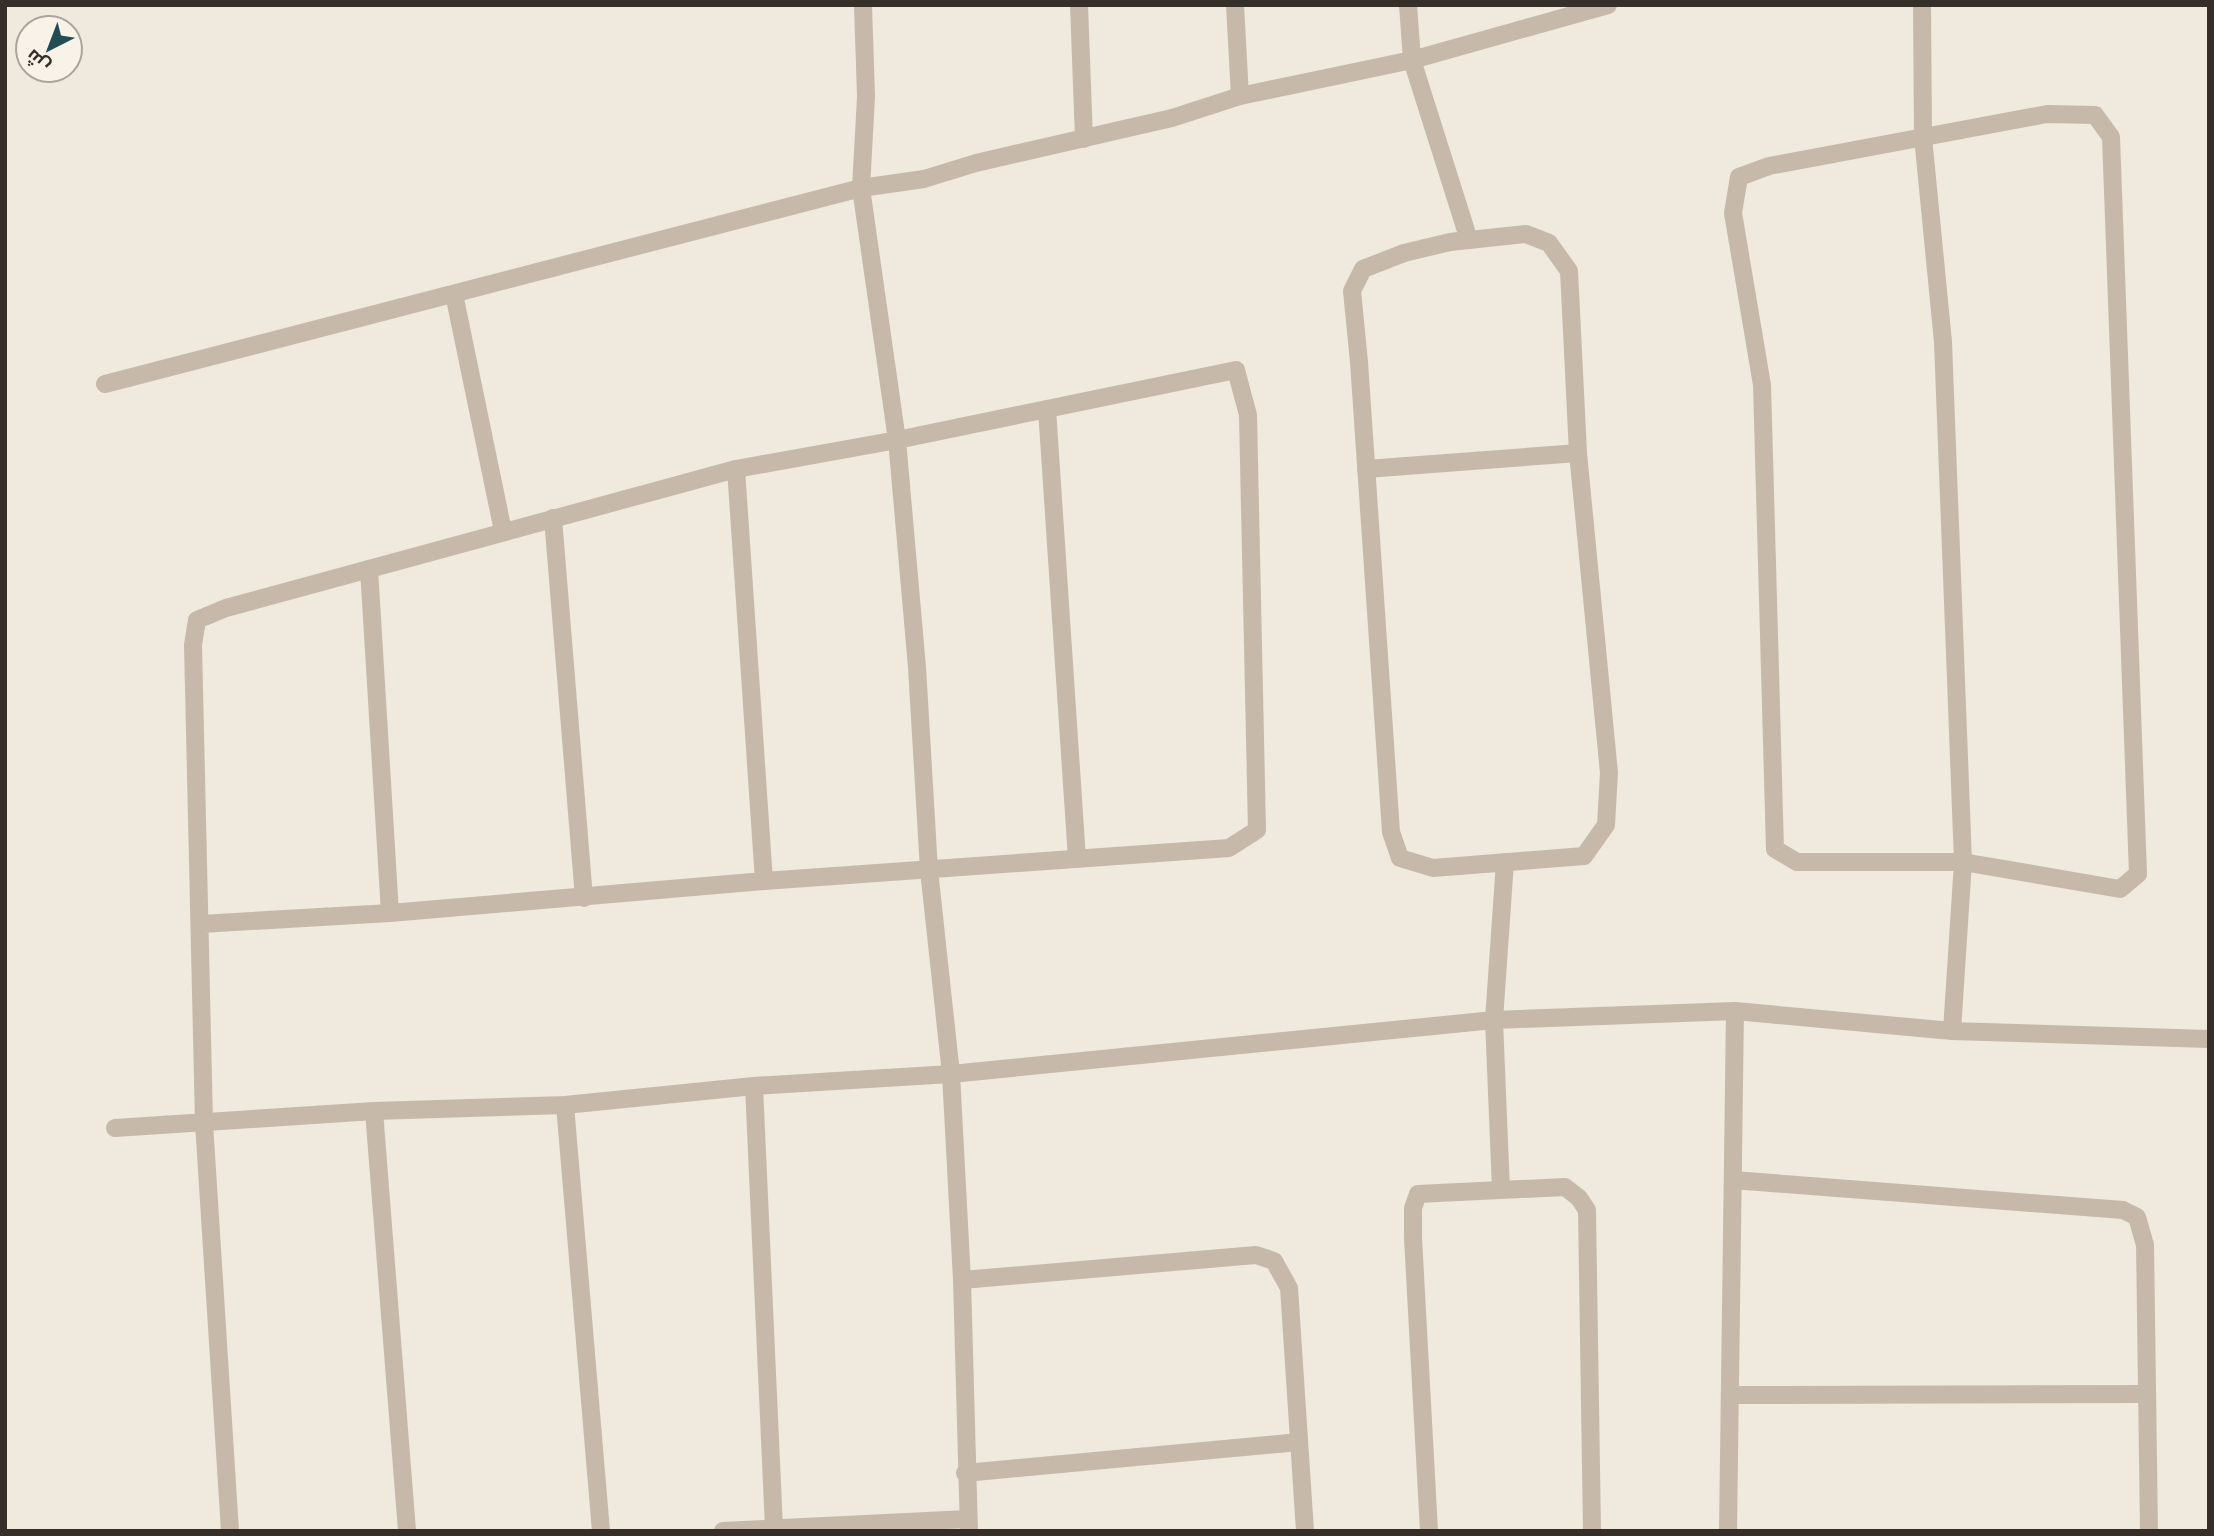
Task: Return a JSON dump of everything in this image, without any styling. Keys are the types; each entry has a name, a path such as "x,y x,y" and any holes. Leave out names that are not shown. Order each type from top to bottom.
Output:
{"street":[{"path":"723,1531 968,1525 962,1280 951,1074 929,870 917,667 897,440 861,188 866,97 863,5"},
{"path":"1079,5 1084,139"},
{"path":"1235,5 1240,96"},
{"path":"1408,5 1412,60 1469,240"},
{"path":"105,384 861,188 924,178 976,163 1172,118 1240,96 1412,60 1560,12 1608,5"},
{"path":"1922,5 1923,136 1943,342 1963,862 1952,1031"},
{"path":"2046,114 2095,115 2110,137 2138,874 2120,889 1963,862 1797,862 1774,849 1762,385 1733,213 1739,177 1769,166 1923,136 2046,114"},
{"path":"1526,234 1549,243 1569,271 1578,453 1609,773 1606,825 1584,856 1433,868 1400,858 1391,832 1352,291 1363,269 1404,253 1469,240 1526,234"},
{"path":"454,294 503,531"},
{"path":"200,924 390,913 764,881 1229,848 1257,830 1248,415 1236,370 897,440 736,469 226,608 197,620 193,645 204,1123 230,1531"},
{"path":"1047,409 1077,859"},
{"path":"1366,469 1578,453"},
{"path":"736,469 764,881"},
{"path":"553,518 584,898"},
{"path":"369,569 390,913"},
{"path":"1501,1191 1494,1020 1505,862"},
{"path":"1728,1531 1734,1012"},
{"path":"115,1128 374,1111 565,1105 754,1086 951,1074 1494,1020 1734,1012 1952,1031 2209,1039"},
{"path":"754,1086 774,1528"},
{"path":"565,1105 601,1531"},
{"path":"374,1111 407,1531"},
{"path":"1733,1180 2123,1210 2137,1217 2146,1245 2150,1531"},
{"path":"1429,1531 1413,1208 1418,1194 1565,1187 1579,1198 1587,1210 1592,1531"},
{"path":"962,1280 1256,1255 1274,1261 1289,1288 1305,1531"},
{"path":"1730,1395 2147,1394"},
{"path":"965,1474 1299,1442"}]}
